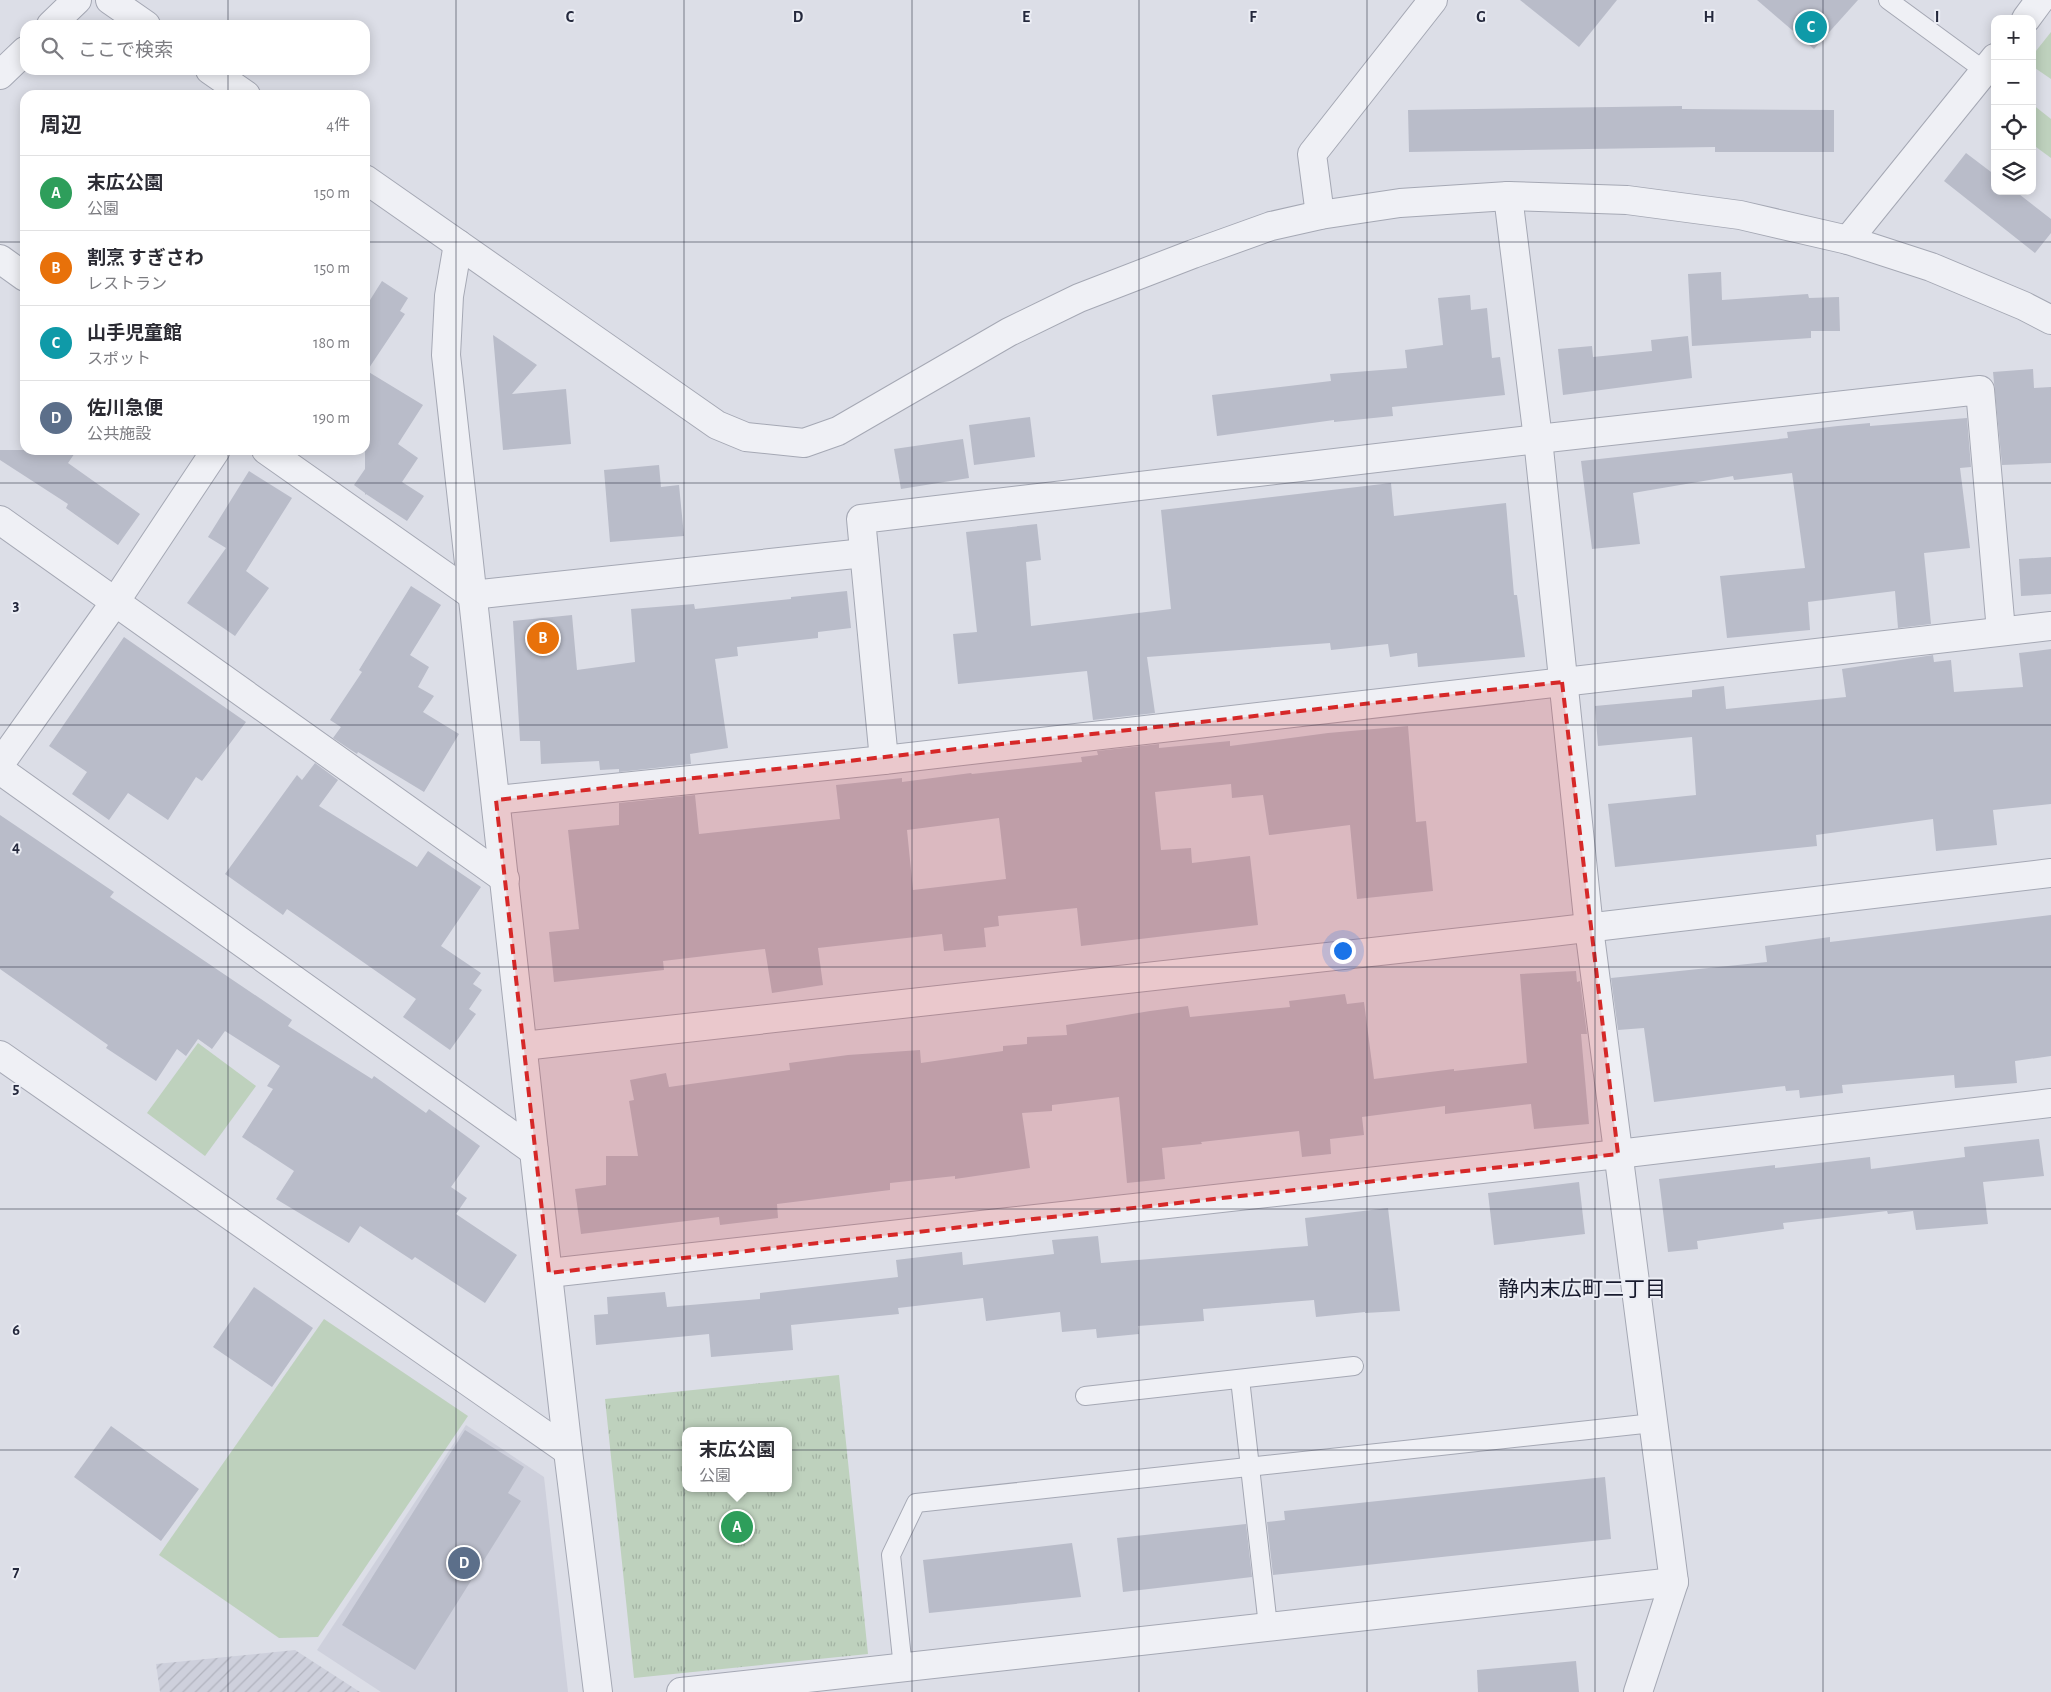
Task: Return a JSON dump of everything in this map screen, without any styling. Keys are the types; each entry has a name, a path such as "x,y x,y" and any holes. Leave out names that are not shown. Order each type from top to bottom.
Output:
{"street":[{"path":"56,20 77,0"},
{"path":"110,0 139,20"},
{"path":"1320,216 1312,154 1434,0"},
{"path":"2029,15 2040,0"},
{"path":"0,75 20,56"},
{"path":"1848,240 1990,65"},
{"path":"217,75 239,90"},
{"path":"370,182 717,426 746,437 804,443 838,431 1009,332 1079,298 1271,226 1400,203 1508,196 1627,200 1740,215 1848,240 1931,267 2024,306 2051,320"},
{"path":"1508,196 1538,439 1589,928 1674,1582 1638,1692"},
{"path":"458,244 449,296 446,355 568,1451 598,1692"},
{"path":"0,259 20,273"},
{"path":"884,760 861,519 1538,439 1980,390 2001,631"},
{"path":"0,764 115,602 213,455"},
{"path":"273,455 472,595 864,553"},
{"path":"0,520 505,879"},
{"path":"496,800 884,760 2051,626"},
{"path":"0,770 534,1151"},
{"path":"524,1046 1589,928 2051,873"},
{"path":"0,1055 568,1451"},
{"path":"549,1273 1618,1154 2051,1102"},
{"path":"681,1692 1674,1582"}],"lane":[{"path":"1888,0 1990,65"},
{"path":"1085,1396 1354,1366"},
{"path":"1240,1379 1268,1626"},
{"path":"903,1668 891,1555 916,1503 1653,1423"}],"highlighted area":[{"path":"1562,682 1618,1154 549,1273 496,800"}],"shaded area":[{"path":"466,1425 544,1477 568,1692 381,1692 317,1650"},
{"path":"295,1650 360,1692 160,1692 156,1664"}],"green space":[{"path":"2051,32 2051,79 2036,69 2036,51"},
{"path":"2036,107 2051,119 2051,158 2036,147"},
{"path":"198,1043 256,1086 205,1156 147,1113"},
{"path":"324,1319 468,1416 318,1637 279,1638 159,1555"},
{"path":"839,1375 868,1654 634,1678 605,1399"}],"building":[{"path":"1520,0 1617,0 1579,47"},
{"path":"1757,0 1858,0 1814,49"},
{"path":"1682,106 1682,109 1834,110 1834,152 1715,152 1715,147 1409,152 1408,110"},
{"path":"1966,153 1991,172 1991,195 2020,195 2051,219 2051,233 2035,253 1944,181"},
{"path":"1721,272 1722,300 1808,294 1809,298 1839,297 1840,331 1811,331 1811,338 1692,346 1688,274"},
{"path":"382,281 408,298 400,311 405,314 370,366 370,300"},
{"path":"1470,295 1471,310 1487,308 1492,358 1500,357 1505,395 1392,407 1393,416 1334,422 1334,420 1217,436 1212,395 1331,381 1330,374 1407,368 1405,350 1443,345 1438,298"},
{"path":"493,335 537,365 512,394 566,389 571,444 503,450"},
{"path":"1688,336 1692,378 1563,395 1558,349 1592,346 1593,357 1652,351 1651,340"},
{"path":"2033,369 2034,388 2051,387 2051,463 2002,465 1993,372"},
{"path":"370,373 423,405 398,444 418,458 402,482 424,496 407,521 365,495 354,485 365,469 365,455 370,455"},
{"path":"1030,417 1035,457 974,465 969,425"},
{"path":"1967,418 1971,467 1960,468 1970,548 1924,553 1931,624 1898,628 1895,591 1808,602 1810,630 1727,638 1720,576 1805,568 1792,473 1734,480 1733,476 1633,493 1640,544 1592,549 1581,461 1788,438 1787,432 1838,426 1870,423 1870,426"},
{"path":"963,439 969,478 901,489 894,449"},
{"path":"0,450 20,450 20,455 74,455 68,463 140,514 118,545 66,508 68,504 0,460"},
{"path":"659,465 661,487 679,485 684,536 610,542 604,470"},
{"path":"249,471 292,498 246,571 269,588 235,636 187,603 226,548 208,537"},
{"path":"1391,483 1394,516 1506,503 1514,595 1517,595 1525,657 1418,667 1417,653 1390,657 1388,644 1331,650 1330,643 1147,657 1155,713 1093,720 1087,671 958,684 953,634 977,632 966,532 1037,524 1041,560 1026,562 1031,626 1171,609 1161,510"},
{"path":"2051,557 2051,594 2021,596 2019,559"},
{"path":"411,586 441,605 410,655 429,667 418,687 434,696 423,712 459,734 424,792 358,752 357,754 333,738 341,727 330,720 362,672 359,670"},
{"path":"847,591 851,628 818,632 818,638 737,647 738,656 715,659 728,748 690,754 691,764 619,772 619,769 600,770 599,761 541,764 540,741 520,741 513,621 572,615 577,670 635,662 631,609 694,604 695,609"},
{"path":"124,637 246,722 202,781 196,777 168,820 128,793 109,820 72,794 87,772 49,746"},
{"path":"2051,649 2051,804 1993,810 1997,845 1936,851 1933,819 1816,835 1817,846 1615,867 1608,804 1696,795 1692,737 1598,746 1595,706 1692,697 1692,690 1724,686 1726,709 1846,697 1842,669 1933,655 1934,662 1951,660 1954,692 2023,687 2019,653"},
{"path":"1408,726 1416,822 1426,821 1433,891 1357,899 1350,825 1269,835 1263,795 1232,798 1231,784 1155,792 1161,850 1191,848 1192,863 1250,856 1258,925 1081,946 1077,908 998,916 999,926 984,928 986,947 944,951 942,934 818,948 823,985 772,993 765,949 663,961 664,970 554,982 549,932 579,929 568,830 619,825 619,803 695,795 699,834 840,819 836,785 902,778 902,782 1082,762 1081,757 1098,755 1097,751 1159,744 1159,748 1230,741 1230,746 1328,733","holes":["999,818 1006,879 913,890 907,830"]},
{"path":"315,763 338,780 319,806 417,867 428,851 481,887 441,946 481,973 473,984 482,990 469,1009 476,1014 450,1050 403,1017 416,999 287,909 283,915 225,874 297,775 302,780"},
{"path":"0,815 114,892 110,897 292,1020 288,1026 372,1079 374,1076 426,1113 429,1109 480,1146 451,1187 467,1198 456,1214 517,1255 485,1303 415,1257 412,1260 360,1226 349,1243 276,1199 294,1171 242,1137 273,1089 267,1086 280,1066 225,1031 212,1049 198,1039 186,1056 177,1049 156,1081 106,1048 108,1045 0,969"},
{"path":"2051,915 2051,1056 2015,1061 2017,1083 1955,1088 1954,1075 1842,1085 1843,1093 1800,1098 1799,1090 1786,1091 1785,1086 1654,1102 1644,1028 1618,1030 1611,978 1767,962 1765,946 1830,937 1830,942"},
{"path":"1576,971 1577,982 1580,981 1587,1034 1581,1034 1589,1124 1534,1129 1531,1104 1445,1114 1445,1106 1362,1117 1364,1135 1330,1139 1331,1154 1302,1157 1299,1131 1162,1148 1165,1179 1127,1183 1119,1097 1052,1105 1052,1111 1022,1113 1030,1168 955,1179 955,1176 890,1183 890,1190 777,1204 778,1218 720,1225 719,1217 581,1234 575,1189 606,1185 606,1156 638,1156 629,1101 634,1100 630,1080 666,1073 669,1087 790,1070 789,1063 848,1055 920,1050 921,1063 1003,1051 1003,1046 1027,1044 1027,1037 1067,1035 1066,1025 1150,1011 1188,1006 1190,1017 1290,1007 1289,1001 1345,994 1347,1004 1364,1002 1374,1079 1454,1069 1454,1071 1527,1063 1520,974"},
{"path":"2039,1139 2044,1176 1983,1182 1988,1224 1916,1230 1913,1211 1888,1214 1887,1211 1783,1223 1784,1229 1697,1241 1698,1249 1668,1252 1659,1179 1775,1165 1775,1168 1870,1157 1871,1169 1965,1157 1964,1147"},
{"path":"1579,1182 1585,1234 1494,1245 1488,1193"},
{"path":"1388,1208 1400,1311 1316,1317 1314,1300 1203,1309 1204,1321 1138,1326 1139,1334 1097,1338 1096,1329 1062,1332 1060,1312 986,1321 983,1298 898,1308 899,1314 791,1325 793,1350 711,1357 709,1334 596,1345 594,1315 608,1314 607,1297 665,1292 667,1307 760,1299 760,1293 898,1277 896,1260 962,1252 963,1265 1054,1254 1052,1240 1098,1236 1101,1263 1308,1246 1305,1218"},
{"path":"254,1287 313,1328 272,1387 213,1347"},
{"path":"111,1426 199,1489 161,1541 74,1477"},
{"path":"465,1430 524,1467 508,1493 521,1501 415,1670 342,1625"},
{"path":"1605,1477 1611,1539 1273,1575 1267,1522 1285,1520 1284,1511"},
{"path":"1246,1524 1252,1577 1123,1592 1117,1538"},
{"path":"1072,1543 1081,1597 929,1613 923,1560"},
{"path":"1576,1661 1579,1692 1478,1692 1477,1670"}],"place":[{"name":"山手児童館","path":"1811,27"},
{"name":"割烹 すぎさわ","path":"543,638"},
{"name":"末広公園","path":"737,1527"},
{"name":"佐川急便","path":"464,1563"}],"district":[{"name":"静内末広町二丁目","path":"1582,1289"}]}
